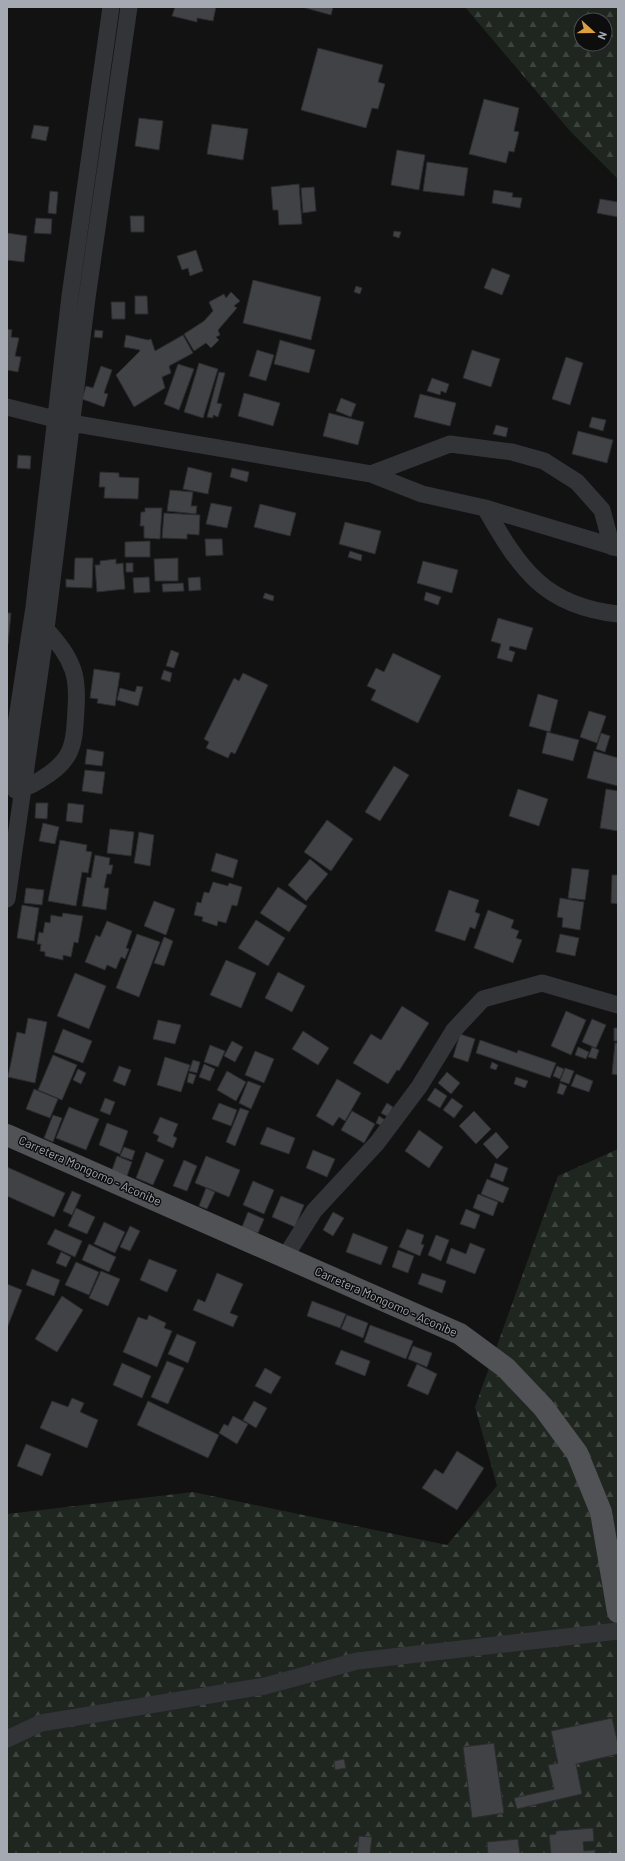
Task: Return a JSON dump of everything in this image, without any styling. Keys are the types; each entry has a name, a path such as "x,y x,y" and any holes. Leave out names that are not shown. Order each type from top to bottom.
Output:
{"main road":[{"name":"Carretera Mongomo - Aconibe","path":"7,1134 460,1334 506,1368 543,1407 577,1453 601,1512 618,1612"}],"street":[{"path":"7,899 15,790 46,629 64,421 70,296 111,7"},
{"path":"7,783 129,7"},
{"path":"7,406 64,421 371,474 422,494 485,508 615,548"},
{"path":"371,474 450,444 512,452 544,462 577,482 602,510 615,548"},
{"path":"485,508 502,539 534,580 552,594 575,606 599,612 618,614"},
{"path":"15,790 56,770 69,755 74,740 77,689 73,670 64,650 46,629"},
{"path":"285,1256 314,1211 377,1143 419,1087 454,1030 483,999 542,983 618,1005"},
{"path":"7,1739 41,1723 265,1686 357,1661 618,1631"}],"green space":[{"path":"465,7 618,7 618,179 570,131"},
{"path":"618,1149 618,1854 7,1854 7,1514 193,1492 447,1545 497,1486 475,1407 558,1176"}],"building":[{"path":"175,7 216,7 213,21 197,18 197,22 172,16"},
{"path":"302,7 333,7 331,15"},
{"path":"318,48 383,65 378,82 385,84 378,109 372,108 366,128 301,110"},
{"path":"484,99 519,108 514,131 519,132 514,152 509,151 506,163 469,154"},
{"path":"139,118 163,121 159,150 135,146"},
{"path":"212,124 248,129 243,160 207,154"},
{"path":"34,125 49,127 46,141 31,138"},
{"path":"397,150 425,155 419,190 391,185"},
{"path":"427,162 468,168 464,196 423,191"},
{"path":"299,184 302,224 279,225 278,210 273,210 271,187"},
{"path":"314,187 316,211 303,213 301,188"},
{"path":"494,190 513,193 512,197 522,198 520,208 492,203"},
{"path":"50,191 58,192 56,214 48,213"},
{"path":"600,199 618,202 618,217 597,213"},
{"path":"130,216 144,216 144,232 131,232"},
{"path":"36,218 52,219 51,234 34,233"},
{"path":"394,231 401,232 399,238 393,236"},
{"path":"7,233 27,236 24,262 7,260"},
{"path":"196,250 203,271 190,276 188,268 182,270 177,256"},
{"path":"492,268 510,275 502,295 484,288"},
{"path":"253,280 321,297 311,340 243,323"},
{"path":"356,286 362,288 360,294 354,292"},
{"path":"231,292 240,301 234,306 237,308 218,330 220,335 216,337 219,340 211,348 206,343 194,351 184,334 204,321 213,311 209,302 224,294 226,298"},
{"path":"135,296 147,296 148,314 135,314"},
{"path":"111,302 125,302 125,319 112,319"},
{"path":"7,329 12,330 11,337 19,338 15,356 21,357 18,372 7,370"},
{"path":"95,330 103,331 102,338 94,337"},
{"path":"126,335 148,340 151,339 155,351 183,335 193,353 169,366 171,373 162,377 165,388 134,407 116,375 140,350 124,347"},
{"path":"280,340 315,350 309,373 274,364"},
{"path":"257,350 274,355 266,381 249,376"},
{"path":"472,350 500,359 491,387 463,378"},
{"path":"566,357 583,363 570,405 552,399"},
{"path":"199,363 218,369 203,418 184,412"},
{"path":"178,364 194,369 179,410 164,404"},
{"path":"101,366 112,370 104,393 108,394 104,407 82,399 86,386 93,388"},
{"path":"219,372 225,373 217,403 222,404 218,417 213,415 213,418 207,417"},
{"path":"432,378 449,384 446,393 441,391 440,395 427,391"},
{"path":"244,393 280,403 273,426 238,416"},
{"path":"420,394 456,403 450,426 414,417"},
{"path":"341,398 356,404 351,417 336,411"},
{"path":"329,413 364,422 358,445 323,436"},
{"path":"592,417 606,420 603,431 589,427"},
{"path":"496,425 508,428 506,437 493,434"},
{"path":"578,431 613,440 607,463 572,454"},
{"path":"18,455 31,456 30,469 17,468"},
{"path":"188,467 212,473 208,494 183,489"},
{"path":"232,468 249,472 247,482 230,477"},
{"path":"100,472 119,473 119,477 139,478 138,499 104,498 105,487 99,487"},
{"path":"170,490 193,492 191,506 197,506 196,514 167,511"},
{"path":"211,503 232,507 227,528 206,524"},
{"path":"260,504 296,513 290,536 254,527"},
{"path":"145,508 162,508 160,539 144,538 144,526 140,526 141,512 145,512"},
{"path":"164,513 200,515 199,535 187,534 187,539 162,538"},
{"path":"345,522 381,531 375,554 339,544"},
{"path":"205,539 222,539 223,555 206,556"},
{"path":"150,541 150,557 125,557 125,542"},
{"path":"350,551 362,555 361,561 348,557"},
{"path":"75,558 93,558 92,588 66,587 66,579 74,580"},
{"path":"178,558 178,581 155,581 154,559"},
{"path":"116,559 116,564 123,563 125,589 97,592 95,565 100,565 100,561"},
{"path":"423,561 458,570 452,593 417,583"},
{"path":"126,563 133,563 133,572 126,572"},
{"path":"149,577 150,592 134,593 133,578"},
{"path":"200,577 201,590 189,591 188,578"},
{"path":"183,583 184,591 163,592 162,584"},
{"path":"426,592 441,597 438,605 424,600"},
{"path":"265,593 274,596 273,601 263,598"},
{"path":"7,613 11,613 8,644 7,644"},
{"path":"498,618 533,628 526,650 510,646 509,650 515,652 512,662 497,658 501,644 491,641"},
{"path":"171,650 179,653 174,668 166,666"},
{"path":"393,653 441,676 418,723 371,700 376,690 367,686 376,668 384,672"},
{"path":"94,669 120,673 115,706 97,703 98,699 90,698"},
{"path":"164,670 172,673 170,682 161,679"},
{"path":"243,673 268,685 235,754 231,752 228,758 206,748 209,742 204,739 234,678 239,681"},
{"path":"137,686 143,687 138,706 117,700 120,688 135,692"},
{"path":"538,694 558,700 550,732 529,726"},
{"path":"589,711 606,716 597,743 580,737"},
{"path":"547,732 579,740 573,761 542,753"},
{"path":"601,733 610,736 605,752 596,749"},
{"path":"87,749 104,752 102,766 85,764"},
{"path":"594,751 618,758 618,786 587,778"},
{"path":"394,766 409,775 380,821 365,812"},
{"path":"85,770 105,772 102,794 82,791"},
{"path":"518,789 548,799 539,826 509,816"},
{"path":"606,789 618,791 618,831 600,828"},
{"path":"36,803 48,803 47,819 35,818"},
{"path":"68,803 84,805 82,823 66,821"},
{"path":"327,820 353,839 331,871 304,852"},
{"path":"43,823 59,827 55,844 39,841"},
{"path":"110,829 134,832 131,856 107,853"},
{"path":"139,832 154,835 150,866 134,863"},
{"path":"60,840 87,845 86,851 92,852 88,873 82,872 76,906 48,901"},
{"path":"216,853 238,860 233,878 211,871"},
{"path":"95,855 110,858 109,865 113,865 111,874 107,874 104,888 109,888 106,910 82,906 87,877 91,878"},
{"path":"310,859 328,874 306,901 288,885"},
{"path":"572,868 589,870 585,900 568,898"},
{"path":"612,875 618,875 618,904 611,903"},
{"path":"213,882 228,886 229,883 242,887 237,906 232,905 226,923 218,921 217,926 202,921 203,917 194,915 197,902 201,903 204,892 209,893"},
{"path":"278,887 307,906 289,932 260,913"},
{"path":"26,888 44,890 42,905 24,903"},
{"path":"449,890 479,900 475,912 480,914 475,929 470,927 465,941 435,931"},
{"path":"560,898 584,902 580,930 562,927 563,918 557,917"},
{"path":"154,901 175,909 166,935 144,926"},
{"path":"22,905 39,908 34,941 17,938"},
{"path":"488,910 514,920 511,928 519,931 516,938 522,940 513,963 474,948"},
{"path":"63,913 83,916 78,943 74,942 71,957 63,955 63,960 45,956 45,952 40,951 41,944 37,944 39,932 43,933 45,922 50,923 51,915 62,917"},
{"path":"256,920 285,938 268,966 238,948"},
{"path":"107,921 132,931 126,948 129,949 125,959 121,957 116,969 107,965 105,970 85,962 96,935 100,937"},
{"path":"137,934 160,942 139,997 116,988"},
{"path":"560,934 579,938 575,956 556,952"},
{"path":"164,937 173,941 164,966 154,963"},
{"path":"226,960 256,973 241,1008 210,995"},
{"path":"278,972 305,986 292,1012 265,998"},
{"path":"75,973 106,986 89,1029 57,1016"},
{"path":"402,1006 429,1023 399,1071 397,1070 388,1084 353,1063 371,1034 381,1040"},
{"path":"566,1011 586,1020 571,1055 551,1046"},
{"path":"28,1018 47,1022 35,1083 8,1077 17,1032 25,1034"},
{"path":"592,1019 606,1025 596,1048 582,1042"},
{"path":"158,1020 181,1025 175,1044 153,1039"},
{"path":"614,1028 618,1028 618,1041 614,1041"},
{"path":"63,1029 92,1041 83,1063 54,1052"},
{"path":"303,1031 329,1048 318,1065 292,1049"},
{"path":"460,1034 475,1039 468,1062 453,1057"},
{"path":"480,1040 517,1053 518,1050 556,1063 550,1078 476,1053"},
{"path":"232,1041 243,1047 235,1062 224,1056"},
{"path":"615,1043 618,1043 618,1075 612,1074"},
{"path":"210,1045 225,1051 218,1067 204,1062"},
{"path":"578,1047 589,1052 586,1059 575,1055"},
{"path":"592,1047 599,1050 596,1059 588,1057"},
{"path":"255,1051 274,1059 264,1083 245,1075"},
{"path":"53,1055 77,1065 62,1100 38,1090"},
{"path":"165,1057 190,1065 181,1092 157,1085"},
{"path":"193,1060 200,1062 197,1073 189,1071"},
{"path":"492,1062 498,1065 496,1070 490,1068"},
{"path":"204,1064 215,1069 210,1081 199,1077"},
{"path":"119,1066 131,1070 125,1086 113,1081"},
{"path":"557,1066 564,1069 560,1079 553,1076"},
{"path":"565,1068 574,1071 569,1084 560,1081"},
{"path":"78,1069 86,1073 81,1084 73,1080"},
{"path":"227,1071 246,1082 236,1101 217,1090"},
{"path":"447,1072 460,1083 451,1094 438,1083"},
{"path":"189,1073 196,1075 193,1084 187,1082"},
{"path":"576,1074 593,1081 589,1092 571,1086"},
{"path":"516,1077 528,1081 525,1088 514,1084"},
{"path":"337,1079 361,1093 345,1121 339,1117 333,1126 316,1116"},
{"path":"248,1081 261,1086 251,1109 239,1103"},
{"path":"560,1083 567,1086 563,1095 557,1093"},
{"path":"435,1088 447,1096 440,1108 427,1100"},
{"path":"34,1089 58,1099 50,1118 26,1109"},
{"path":"105,1098 115,1102 110,1115 100,1111"},
{"path":"452,1098 463,1106 454,1118 443,1110"},
{"path":"219,1103 237,1110 231,1126 212,1119"},
{"path":"387,1103 393,1107 388,1117 381,1113"},
{"path":"69,1107 99,1119 86,1150 56,1138"},
{"path":"240,1108 249,1111 235,1146 226,1142"},
{"path":"352,1111 375,1124 364,1143 341,1130"},
{"path":"474,1111 491,1129 476,1144 459,1126"},
{"path":"53,1115 62,1118 53,1142 44,1138"},
{"path":"379,1116 385,1120 382,1126 376,1123"},
{"path":"160,1117 178,1124 173,1136 177,1138 173,1148 157,1141 159,1136 153,1133"},
{"path":"107,1123 128,1131 120,1154 99,1145"},
{"path":"267,1127 295,1138 289,1154 260,1144"},
{"path":"419,1130 443,1147 429,1168 405,1151"},
{"path":"496,1132 509,1147 497,1159 483,1144"},
{"path":"124,1147 135,1151 132,1160 120,1156"},
{"path":"313,1150 335,1159 327,1177 306,1168"},
{"path":"146,1152 164,1160 153,1185 136,1178"},
{"path":"117,1156 132,1162 127,1176 112,1170"},
{"path":"206,1156 240,1170 229,1197 195,1183"},
{"path":"184,1160 197,1166 187,1191 173,1186"},
{"path":"495,1163 508,1168 503,1182 490,1177"},
{"path":"7,1167 65,1193 54,1217 7,1196"},
{"path":"487,1179 509,1188 503,1203 481,1194"},
{"path":"253,1181 274,1190 264,1214 243,1205"},
{"path":"206,1188 215,1192 207,1209 199,1206"},
{"path":"72,1191 81,1195 72,1215 63,1211"},
{"path":"478,1194 498,1202 493,1216 473,1208"},
{"path":"281,1196 304,1205 295,1227 272,1217"},
{"path":"76,1208 95,1217 87,1234 68,1226"},
{"path":"466,1209 480,1215 475,1229 460,1224"},
{"path":"248,1212 264,1219 258,1233 242,1227"},
{"path":"333,1212 344,1218 333,1236 323,1230"},
{"path":"104,1222 125,1232 115,1253 94,1244"},
{"path":"130,1226 140,1231 130,1251 120,1247"},
{"path":"55,1229 82,1241 75,1257 47,1244"},
{"path":"407,1229 424,1235 421,1244 424,1245 420,1256 399,1247"},
{"path":"353,1233 388,1247 381,1265 346,1252"},
{"path":"436,1235 449,1240 441,1261 428,1255"},
{"path":"470,1243 485,1249 475,1274 446,1263 451,1248 466,1254"},
{"path":"89,1244 116,1257 109,1272 82,1260"},
{"path":"398,1250 414,1256 408,1273 392,1267"},
{"path":"61,1252 71,1257 66,1267 56,1263"},
{"path":"149,1259 177,1270 167,1292 140,1280"},
{"path":"76,1262 99,1272 89,1295 65,1285"},
{"path":"32,1269 60,1280 54,1296 26,1285"},
{"path":"101,1271 120,1279 108,1306 89,1298"},
{"path":"217,1273 243,1284 230,1313 238,1316 233,1327 193,1310 198,1299 205,1302"},
{"path":"422,1273 446,1281 442,1293 418,1284"},
{"path":"7,1284 22,1290 7,1328"},
{"path":"62,1296 83,1310 57,1352 35,1339"},
{"path":"312,1301 346,1314 340,1328 307,1316"},
{"path":"149,1315 166,1323 164,1328 172,1331 157,1367 123,1352 138,1317 147,1320"},
{"path":"347,1315 368,1323 363,1338 341,1329"},
{"path":"370,1325 413,1341 406,1359 364,1342"},
{"path":"177,1334 196,1342 188,1363 168,1354"},
{"path":"413,1346 432,1353 427,1367 408,1359"},
{"path":"341,1350 370,1361 365,1376 335,1364"},
{"path":"167,1361 184,1368 168,1404 151,1397"},
{"path":"122,1363 151,1376 142,1398 113,1385"},
{"path":"417,1364 437,1374 428,1395 407,1386"},
{"path":"265,1368 281,1377 271,1394 255,1386"},
{"path":"72,1398 84,1403 80,1412 98,1420 87,1448 40,1428 52,1401 68,1407"},
{"path":"148,1401 219,1435 208,1458 137,1425"},
{"path":"254,1401 267,1408 256,1428 243,1420"},
{"path":"233,1416 248,1424 237,1444 219,1433 224,1424 228,1426"},
{"path":"26,1444 51,1454 42,1476 17,1466"},
{"path":"457,1451 484,1468 457,1510 422,1488 435,1469 443,1474"},
{"path":"612,1718 618,1744 618,1754 576,1764 582,1794 517,1809 514,1798 554,1789 548,1765 558,1763 551,1731"},
{"path":"494,1743 504,1813 472,1818 463,1747"},
{"path":"344,1759 346,1768 335,1770 334,1761"},
{"path":"593,1828 594,1841 583,1842 584,1851 595,1850 595,1854 551,1854 549,1835 556,1834 556,1831"},
{"path":"359,1836 372,1837 370,1854 357,1854"},
{"path":"518,1839 520,1854 488,1854 487,1842"}]}
